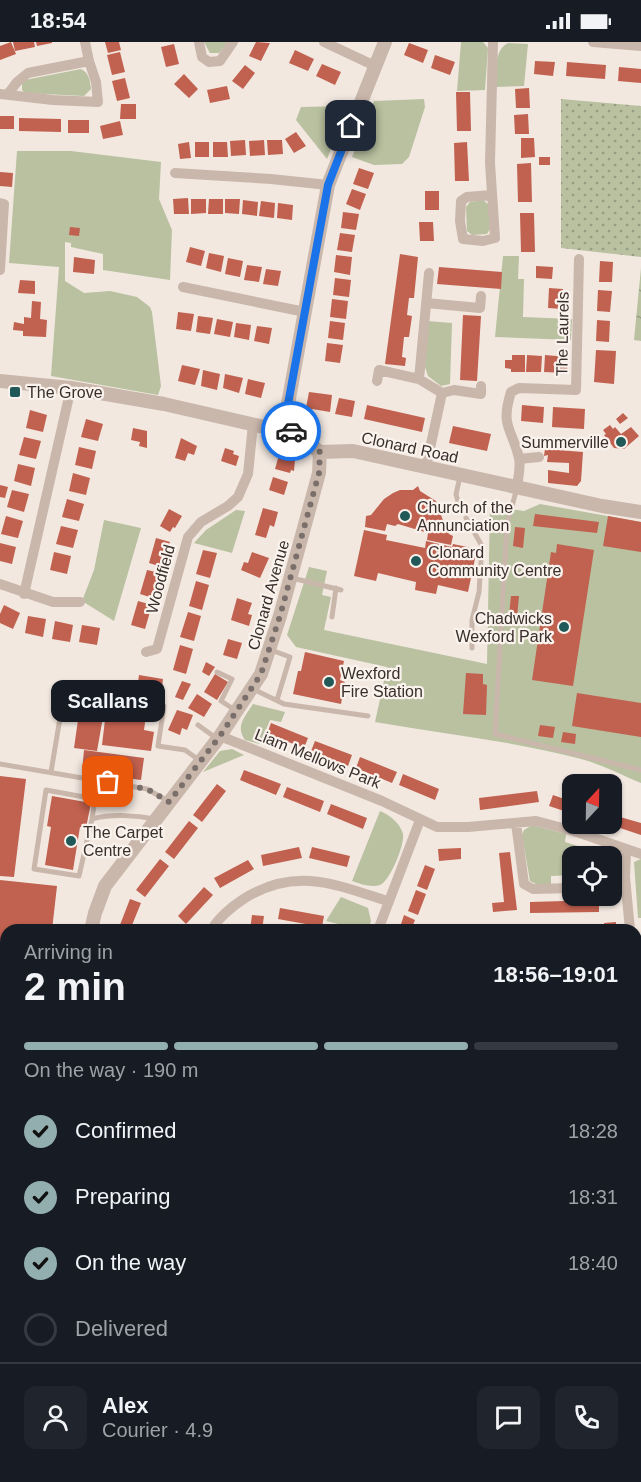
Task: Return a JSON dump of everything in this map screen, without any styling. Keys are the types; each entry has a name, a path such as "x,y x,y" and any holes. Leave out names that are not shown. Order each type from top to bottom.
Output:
{"street":[{"path":"4,94 53,100 98,102 96,82 85,42"},
{"path":"199,42 202,57 209,62 220,61 233,42"},
{"path":"324,42 375,66"},
{"path":"284,426 328,185 385,42"},
{"path":"492,195 467,197 461,201 460,221 463,239 483,241 495,238 490,140 493,42"},
{"path":"593,42 641,46"},
{"path":"4,94 28,73 89,61"},
{"path":"175,173 328,185"},
{"path":"0,203 4,204 0,270"},
{"name":"The Laurels","path":"517,487 519,459 507,426 506,407 511,392 519,388 576,390 579,259"},
{"path":"419,379 429,273"},
{"path":"183,287 305,312"},
{"path":"426,303 480,308 481,296"},
{"path":"377,381 379,370 419,379 442,393 454,390 481,394 481,386"},
{"path":"0,381 71,388 172,405 264,427 284,426 320,452"},
{"path":"24,594 71,388"},
{"path":"426,467 442,393"},
{"name":"Woodfield","path":"146,652 157,649 188,537 201,522 233,501 244,485 248,474 253,424"},
{"name":"Clonard Road","path":"320,452 353,451 602,506 641,512"},
{"name":"Clonard Avenue","path":"219,738 253,689 271,650 319,473 320,452"},
{"path":"519,459 539,457"},
{"path":"0,584 52,602 80,602"},
{"path":"92,924 105,886 219,738"},
{"name":"Liam Mellows Park","path":"219,738 382,801 437,827 468,827 536,821 641,854"},
{"path":"380,924 420,820"},
{"path":"516,823 524,884 533,890 562,888"},
{"path":"626,850 629,924"},
{"path":"216,924 232,906 255,892 279,882 313,880 387,902"},
{"path":"622,885 626,885"}],"lane":[{"path":"458,502 456,494 461,474"},
{"path":"517,487 507,524 495,734 641,770"},
{"path":"466,518 482,546 479,592 472,621 472,648"},
{"path":"291,578 338,589 332,618"},
{"path":"271,650 290,657 277,700"},
{"path":"217,672 232,679 221,701 237,711"},
{"path":"253,689 284,704 368,716"},
{"path":"51,772 62,706 94,711 96,693"},
{"path":"109,698 164,706 158,746 185,750 201,761"},
{"path":"198,726 219,738"},
{"path":"0,764 147,789 169,802"},
{"path":"46,790 95,799 92,819 79,876 34,869 46,790"},
{"path":"92,819 102,816 156,819"}],"green space":[{"path":"204,42 228,42 219,53 210,53"},
{"path":"461,42 483,42 488,48 485,90 457,91"},
{"path":"508,43 528,44 524,86 496,87 498,56"},
{"path":"81,69 89,77 91,89 84,96 25,93 22,90 25,80"},
{"path":"424,99 425,107 409,157 402,164 374,165 352,157 374,101"},
{"path":"561,99 641,106 641,257 561,248"},
{"path":"348,106 327,159 296,120 301,107"},
{"path":"17,151 71,151 161,162 159,199 172,230 170,280 103,270 103,254 71,247 71,243 65,242 65,281 84,293 110,291 137,297 150,307 161,386 158,395 51,376 59,267 9,263"},
{"path":"483,200 489,205 490,229 487,234 472,235 467,231 466,207 470,202"},
{"path":"503,256 519,256 518,279 524,279 523,317 572,319 571,340 495,337"},
{"path":"641,268 641,341 634,340"},
{"path":"427,321 452,323 450,384 441,386 428,376 425,367"},
{"name":"Chadwicks Wexford Park","path":"540,504 641,522 641,783 596,764 556,753 375,722 387,667 296,647 287,635 309,567 327,571 322,595 331,597 324,630 487,664 490,505 524,511"},
{"path":"236,510 245,511 232,553 194,543 206,530"},
{"path":"104,520 141,528 114,621 82,601 94,570"},
{"path":"253,704 285,712 281,722 270,720 260,744 245,740 241,730 242,722"},
{"path":"232,749 244,755 203,772 220,751"},
{"path":"380,811 397,823 402,830 403,839 396,862 388,877 380,885 370,886 352,881"},
{"path":"532,825 566,834 565,842 578,846 562,846 562,876 551,876 551,885 540,886 530,881 522,835 524,830"},
{"path":"641,859 641,918 638,918 634,862"},
{"path":"341,897 368,908 371,921 370,924 338,924 326,921"}],"building":[{"path":"11,42 16,54 0,60 0,46"},
{"path":"13,42 34,42 35,47 15,51"},
{"path":"36,42 52,42 52,43 37,46"},
{"path":"105,42 119,42 121,50 108,53"},
{"path":"256,42 270,43 261,61 249,56"},
{"path":"409,43 428,50 423,63 404,55"},
{"path":"174,44 179,64 166,67 161,47"},
{"path":"295,50 314,59 308,71 289,63"},
{"path":"120,52 125,72 112,75 107,55"},
{"path":"435,55 455,62 450,75 431,68"},
{"path":"535,61 555,62 553,76 534,74"},
{"path":"567,62 606,65 605,79 566,76"},
{"path":"322,64 341,72 335,85 316,76"},
{"path":"245,65 255,73 243,89 232,81"},
{"path":"619,67 641,69 641,83 618,81"},
{"path":"184,74 198,89 189,98 174,84"},
{"path":"125,78 130,98 117,101 112,81"},
{"path":"227,86 230,99 210,103 207,90"},
{"path":"529,88 530,108 516,108 515,89"},
{"path":"456,92 470,92 471,131 457,131"},
{"path":"121,104 136,104 136,119 120,119"},
{"path":"528,114 529,134 515,134 514,115"},
{"path":"0,116 14,116 14,129 0,129"},
{"path":"19,118 61,119 61,132 19,131"},
{"path":"68,120 89,120 89,133 68,133"},
{"path":"120,121 123,135 103,139 100,126"},
{"path":"296,132 306,146 294,153 285,139"},
{"path":"521,138 534,138 535,157 521,158"},
{"path":"245,140 246,155 231,156 230,141"},
{"path":"264,140 265,155 250,156 249,141"},
{"path":"267,140 282,140 283,154 268,155"},
{"path":"189,142 191,158 180,159 178,144"},
{"path":"195,142 209,142 209,157 195,157"},
{"path":"213,142 227,142 228,157 213,157"},
{"path":"467,142 469,181 455,181 454,143"},
{"path":"539,157 550,157 550,165 539,165"},
{"path":"531,163 532,202 518,202 517,164"},
{"path":"359,168 374,173 368,189 353,184"},
{"path":"0,172 13,173 12,187 0,186"},
{"path":"352,189 366,194 360,210 346,204"},
{"path":"425,191 439,191 439,210 425,210"},
{"path":"188,198 189,214 174,214 173,199"},
{"path":"191,199 206,199 206,213 191,214"},
{"path":"209,199 223,199 223,214 208,214"},
{"path":"225,199 240,199 239,214 225,213"},
{"path":"243,200 258,202 257,216 242,214"},
{"path":"261,201 275,203 274,218 259,216"},
{"path":"278,203 293,205 292,220 277,218"},
{"path":"343,212 359,214 356,230 341,228"},
{"path":"520,213 534,213 535,252 521,252"},
{"path":"419,222 433,222 434,241 420,241"},
{"path":"70,227 80,228 79,236 69,235"},
{"path":"340,233 355,235 352,252 337,250"},
{"path":"190,247 205,251 201,266 186,262"},
{"path":"209,253 224,256 221,272 206,268"},
{"path":"400,254 418,257 414,298 409,298 407,315 412,316 409,337 404,337 402,357 406,358 405,366 385,364"},
{"path":"336,255 352,257 350,275 334,272"},
{"path":"74,257 95,260 94,274 73,272"},
{"path":"228,258 243,261 240,277 225,274"},
{"path":"600,261 613,262 612,282 599,282"},
{"path":"247,265 262,267 259,282 244,280"},
{"path":"536,266 553,267 552,279 536,278"},
{"path":"439,267 502,272 501,289 437,284"},
{"path":"266,269 281,271 278,286 263,284"},
{"path":"335,278 351,280 349,297 333,295"},
{"path":"20,280 35,281 35,294 18,293"},
{"path":"549,288 563,289 562,309 548,308"},
{"path":"598,290 612,291 610,312 597,311"},
{"path":"332,299 348,301 346,319 330,317"},
{"path":"32,301 41,302 40,319 47,320 46,337 23,336 23,331 13,330 14,322 24,324 24,317 31,318"},
{"path":"178,312 194,314 191,331 176,329"},
{"path":"463,315 481,316 477,381 460,380"},
{"path":"198,316 213,318 210,334 196,332"},
{"path":"217,319 233,322 230,337 214,334"},
{"path":"597,320 610,321 609,342 596,341"},
{"path":"330,321 345,323 343,340 328,338"},
{"path":"236,323 251,325 249,340 234,337"},
{"path":"257,326 272,328 269,344 254,341"},
{"path":"327,343 343,345 340,363 325,361"},
{"path":"596,350 616,351 614,384 594,382"},
{"path":"512,355 525,355 525,372 511,372 511,369 505,368 505,360 512,360"},
{"path":"527,355 542,356 541,372 526,372"},
{"path":"545,355 568,357 567,373 544,372"},
{"path":"182,365 200,369 195,385 178,381"},
{"path":"203,370 220,374 217,390 201,386"},
{"path":"225,374 243,378 239,393 223,388"},
{"path":"248,379 265,383 261,398 245,394"},
{"path":"309,392 332,395 330,412 306,408"},
{"path":"339,398 355,401 352,417 335,414"},
{"path":"367,405 425,418 422,432 364,419"},
{"path":"522,405 544,407 543,423 521,421"},
{"path":"553,407 585,409 584,429 552,427"},
{"path":"30,410 47,415 43,432 26,428"},
{"path":"623,413 628,418 620,424 616,419"},
{"path":"86,419 103,424 98,441 81,437"},
{"name":"Summerville","path":"610,425 621,434 631,427 639,436 624,449 614,448 603,430"},
{"path":"453,426 491,434 487,451 449,443"},
{"path":"133,428 147,431 147,448 139,446 140,442 131,440"},
{"path":"24,437 41,441 36,459 19,455"},
{"path":"181,438 197,446 194,455 188,453 185,461 175,458"},
{"path":"79,447 96,451 92,469 75,465"},
{"path":"225,448 234,451 233,454 239,456 236,466 221,461"},
{"path":"545,449 583,452 581,481 577,486 548,483 548,470 569,473 569,463 547,462 548,455 544,456"},
{"path":"279,455 295,460 294,471 291,470 290,473 275,469"},
{"path":"18,464 35,468 31,486 14,481"},
{"path":"73,473 90,478 86,495 69,491"},
{"path":"273,477 288,482 284,495 269,490"},
{"path":"0,485 8,487 5,498 0,497"},
{"name":"Church of the Annunciation","path":"418,486 420,491 436,501 445,526 449,534 453,536 451,545 427,540 428,533 398,524 395,526 387,524 385,531 365,527 366,516 371,515 384,499 400,490 413,490"},
{"path":"12,490 29,494 24,512 7,507"},
{"path":"67,499 84,504 79,521 62,517"},
{"path":"263,508 278,512 274,527 270,525 266,538 255,535"},
{"path":"169,509 182,516 170,532 160,526"},
{"path":"535,514 599,522 597,533 533,526"},
{"path":"6,516 23,521 18,538 1,534"},
{"path":"608,516 641,522 641,552 603,546"},
{"path":"61,526 78,530 73,548 56,544"},
{"path":"515,527 525,528 523,548 513,546"},
{"name":"Clonard Community Centre","path":"364,530 387,535 386,540 425,548 426,541 452,547 453,544 477,549 468,592 438,585 436,594 415,590 416,582 378,573 376,581 354,576"},
{"path":"156,538 170,542 162,567 149,563"},
{"path":"0,543 16,547 12,564 0,561"},
{"path":"557,544 594,550 573,686 532,680 551,552 556,553"},
{"path":"203,550 217,553 210,578 196,574"},
{"path":"54,552 71,556 67,574 50,570"},
{"path":"252,552 269,558 260,578 241,570 244,562 248,563"},
{"path":"147,570 160,573 153,598 140,594"},
{"path":"196,581 209,585 202,610 189,606"},
{"path":"511,596 519,596 517,617 509,615"},
{"path":"237,598 252,603 248,614 252,615 249,626 231,620"},
{"path":"138,601 152,605 145,629 131,625"},
{"path":"4,605 20,613 13,629 0,623 0,614"},
{"path":"188,612 201,616 194,641 180,637"},
{"path":"28,616 46,619 43,637 25,633"},
{"path":"55,621 73,625 70,642 52,639"},
{"path":"82,625 100,628 97,645 79,642"},
{"path":"228,639 242,643 237,659 223,655"},
{"path":"180,645 193,649 186,674 173,670"},
{"path":"305,652 344,661 340,680 345,682 341,704 293,694"},
{"path":"206,662 215,667 209,676 202,672"},
{"path":"466,673 483,674 483,684 487,685 486,715 463,714"},
{"path":"215,674 228,682 217,700 204,692"},
{"path":"139,675 163,679 161,697 144,695 145,691 137,689"},
{"path":"182,681 191,684 183,700 175,697"},
{"path":"577,693 641,703 641,737 572,726"},
{"path":"197,694 212,704 204,717 188,708"},
{"path":"107,703 147,708 144,730 154,732 151,751 102,745"},
{"path":"177,710 193,715 187,730 182,728 180,735 168,730"},
{"path":"79,713 103,717 97,751 74,748"},
{"path":"271,723 308,738 304,748 267,734"},
{"path":"540,725 555,727 553,738 538,736"},
{"path":"563,732 576,734 575,744 561,742"},
{"path":"315,741 352,755 348,766 311,751"},
{"path":"84,750 144,758 141,780 82,772"},
{"path":"360,757 397,772 392,783 356,768"},
{"path":"244,770 281,784 276,795 240,780"},
{"path":"403,774 439,789 435,800 399,785"},
{"path":"0,776 26,779 14,877 0,876"},
{"path":"217,784 226,791 202,822 193,815"},
{"path":"287,787 324,801 320,812 283,797"},
{"path":"537,791 539,802 480,810 479,798"},
{"path":"553,795 562,798 562,810 549,806"},
{"path":"52,796 91,803 86,828 80,827 73,870 45,865 51,827 47,826"},
{"path":"331,804 367,818 363,829 327,814"},
{"path":"622,818 641,823 641,835 622,829"},
{"path":"189,821 198,828 174,859 165,852"},
{"path":"299,847 302,858 263,866 261,855"},
{"path":"312,847 350,856 347,867 309,858"},
{"path":"461,848 461,859 439,861 438,849"},
{"path":"510,852 517,910 493,912 492,903 504,902 499,853"},
{"path":"160,859 169,866 145,897 136,890"},
{"path":"248,860 254,869 220,888 214,878"},
{"path":"425,865 435,869 427,890 417,886"},
{"path":"0,880 57,886 53,924 0,924"},
{"path":"204,887 213,895 186,924 178,916"},
{"path":"416,890 426,894 418,915 408,911"},
{"path":"130,899 141,903 132,924 120,924"},
{"path":"562,901 562,906 599,906 599,912 530,913 530,902"},
{"path":"280,908 324,916 323,924 306,924 278,919"},
{"path":"252,915 264,916 263,924 251,924"},
{"path":"404,915 415,920 413,924 401,924"}],"waterway":[{"path":"572,1482 582,1482"}],"way so far":[{"path":"108,782 147,789 169,802 220,736 261,674 271,650 319,473 320,452 291,431"}],"place":[{"name":"The Grove","path":"15,392"},
{"name":"Summerville","path":"621,442"},
{"name":"Church of the Annunciation","path":"405,516"},
{"name":"Clonard Community Centre","path":"416,561"},
{"name":"Chadwicks Wexford Park","path":"564,627"},
{"name":"Wexford Fire Station","path":"329,682"},
{"name":"Scallans","path":"108,782"},
{"name":"The Carpet Centre","path":"71,841"}],"route":[{"path":"291,431 284,426 328,185 351,126"}]}
